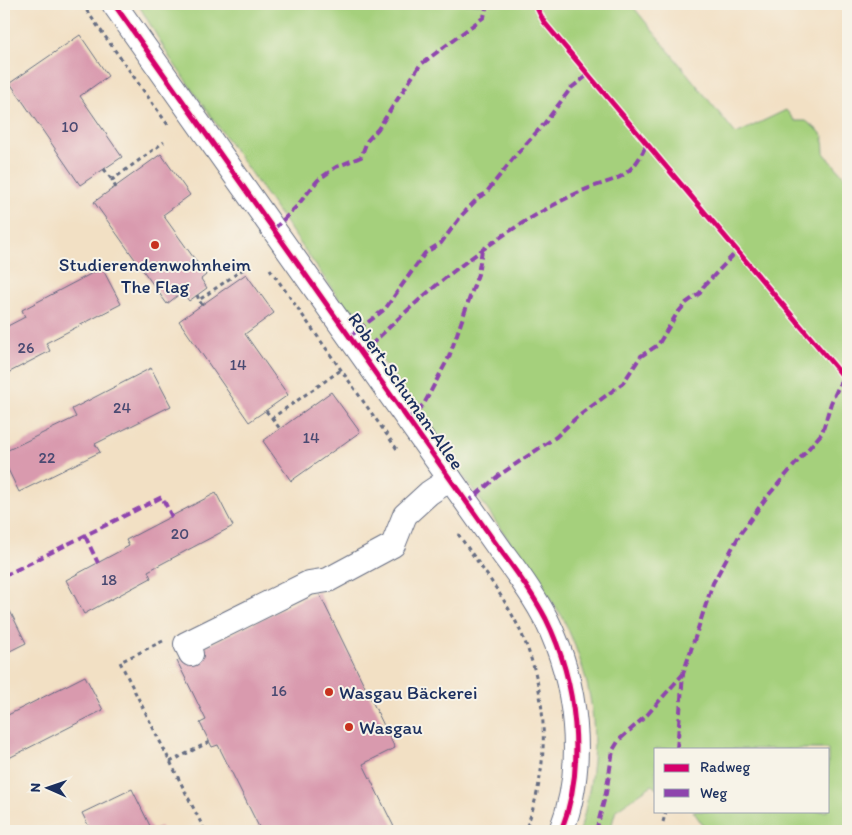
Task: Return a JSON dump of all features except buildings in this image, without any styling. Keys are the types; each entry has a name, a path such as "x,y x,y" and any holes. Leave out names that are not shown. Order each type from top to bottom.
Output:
{"street":[{"name":"Robert-Schuman-Allee","path":"114,4 537,604 553,635 564,666 573,711 575,751 571,791 561,831"},
{"path":"191,654 186,644 309,583 328,580 393,545 405,515 429,493 450,479"}],"path":[{"path":"82,4 173,132"},
{"path":"112,180 164,142"},
{"path":"104,169 116,188"},
{"path":"199,300 250,265"},
{"path":"269,267 405,459"},
{"path":"197,295 202,305"},
{"path":"272,418 341,370"},
{"path":"266,411 280,429"},
{"path":"457,532 516,622 538,682 543,722 543,764 538,798 525,831"},
{"path":"170,762 209,742"},
{"path":"663,822 666,812"}],"green space":[{"path":"138,4 631,4 736,134 786,110 795,121 806,121 819,131 823,136 824,153 848,181 848,831 707,831 694,812 830,812 830,748 654,748 654,787 652,785 616,810 610,831 580,831 592,773 593,722 590,696 584,671 562,616 170,58"}],"marked path":[{"path":"274,229 297,206 318,180 336,167 361,157 367,141 378,129 420,65 484,17 487,4"},
{"path":"349,337 385,309 425,253 441,243 462,215 479,197 485,194 544,124 571,88 589,74"},
{"path":"362,354 435,286 488,246 544,210 586,189 625,174 633,167 647,143"},
{"path":"408,419 424,404 449,357 478,274 482,250"},
{"path":"467,503 498,476 556,437 576,418 623,383 641,356 658,345 676,315 686,303 700,293 703,287 738,250"},
{"path":"677,748 683,674 713,583 740,534 766,498 822,433 831,403 843,377"},
{"path":"4,572 8,574 162,497 172,517"},
{"path":"85,536 98,563"},
{"path":"596,831 606,793 613,750 619,740 647,715 683,674"}],"cycle path":[{"path":"114,4 521,578 546,619 557,643 565,669 575,724 576,752 574,779 569,806 561,831"},
{"path":"535,4 544,22 848,382"}],"place":[{"name":"Studierendenwohnheim The Flag","path":"155,245"},
{"name":"Wasgau Bäckerei","path":"329,692"},
{"name":"Wasgau","path":"349,727"}]}
